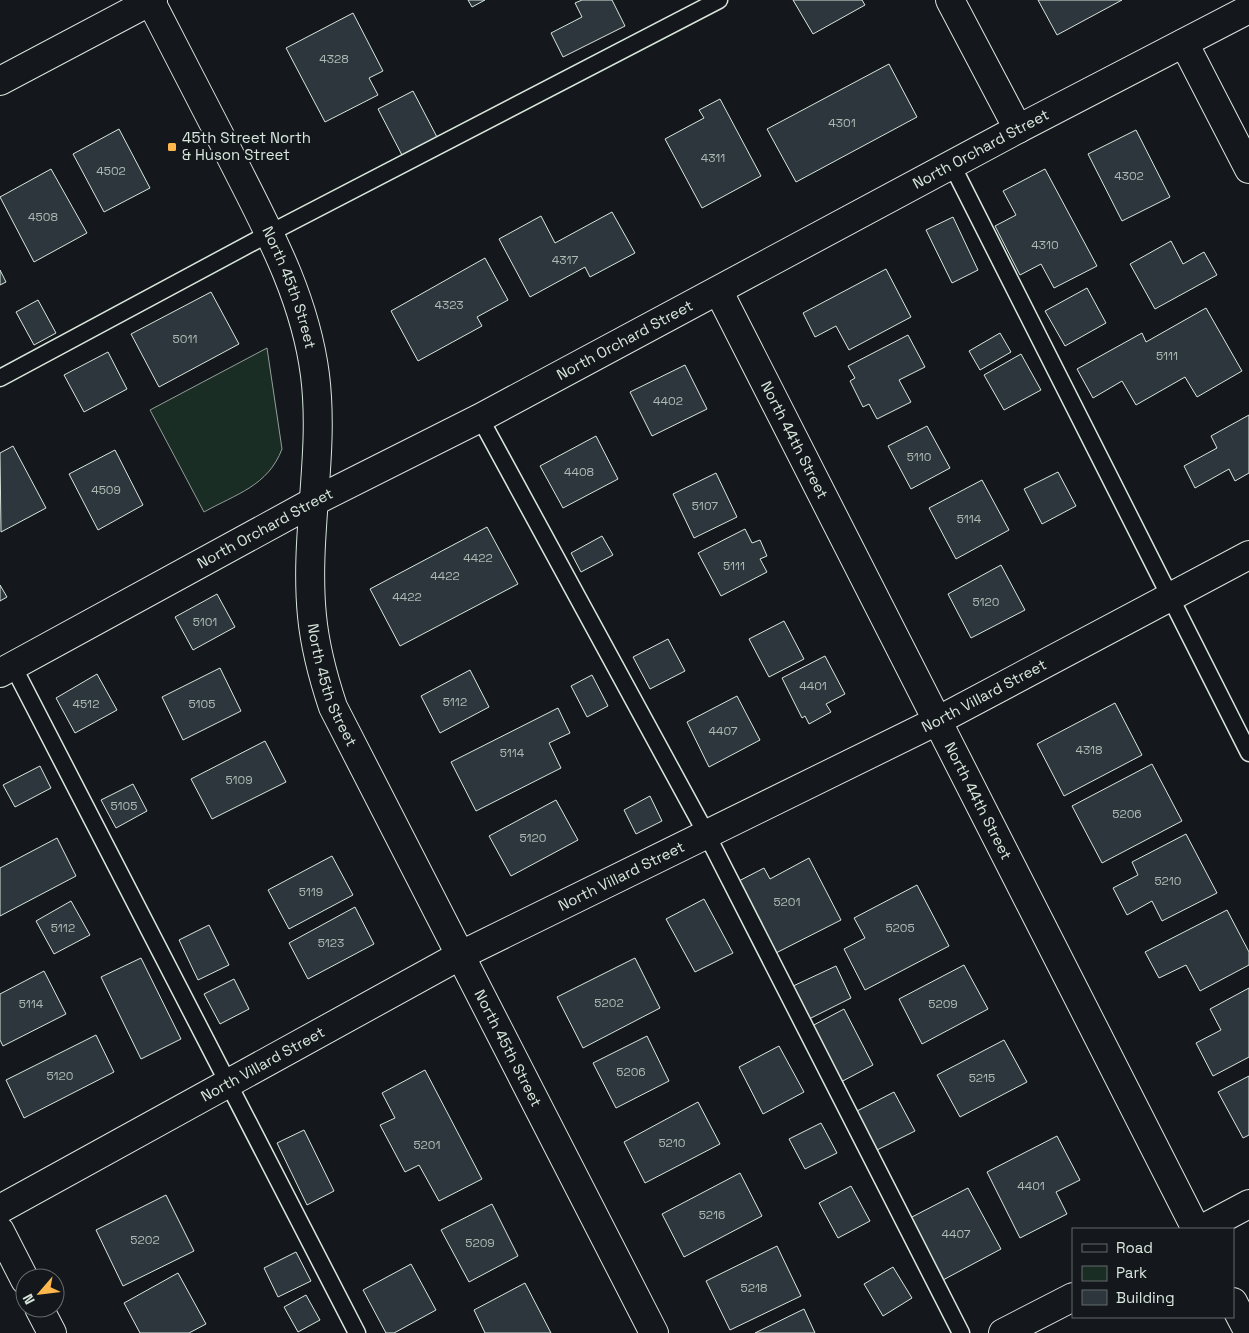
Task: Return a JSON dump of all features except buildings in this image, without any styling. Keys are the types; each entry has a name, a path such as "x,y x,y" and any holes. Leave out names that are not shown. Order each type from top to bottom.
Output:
{"street":[{"name":"North 45th Street","path":"151,0 270,233 288,274 305,324 314,374 319,424 313,502 312,614 315,642 323,676 334,707 654,1333"},
{"path":"0,81 151,0"},
{"path":"950,0 1018,129"},
{"name":"North Orchard Street","path":"7,669 313,502 480,418 718,292 1018,129 1249,9"},
{"path":"1184,43 1249,169"},
{"name":"North 44th Street","path":"718,292 1195,1228"},
{"name":"North Villard Street","path":"0,1209 462,955 937,721 1249,555"},
{"path":"1204,1228 1249,1204"},
{"path":"0,1231 19,1268"},
{"path":"1003,1333 1072,1298"},
{"path":"1234,1304 1248,1333"},
{"path":"44,1318 52,1333"}],"lane":[{"path":"0,378 270,233 719,0"},
{"path":"952,165 1249,752"},
{"path":"480,418 707,834 961,1333"},
{"path":"7,669 229,1083 357,1333"}],"green space":[{"path":"267,348 282,449 276,462 260,480 250,488 204,512 150,410"}],"place":[{"name":"45th Street North & Huson Street","path":"172,147"}]}
